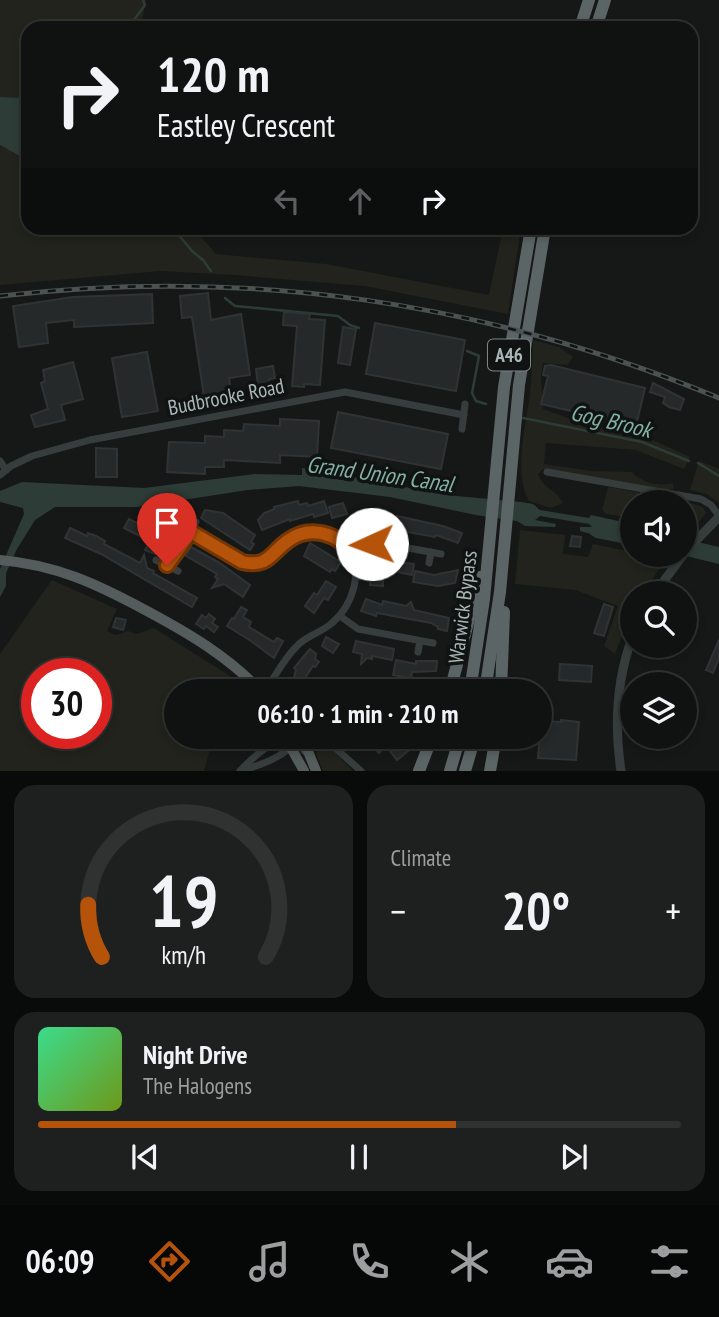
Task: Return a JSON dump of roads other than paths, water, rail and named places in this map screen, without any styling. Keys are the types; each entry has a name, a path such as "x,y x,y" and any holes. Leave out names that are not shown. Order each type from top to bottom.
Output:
{"highway":[{"path":"582,21 589,0"},
{"path":"598,21 604,0"},
{"name":"A46","path":"491,531 505,387 530,235"},
{"name":"A46","path":"505,535 519,385 544,235"},
{"path":"453,679 491,531"},
{"name":"Warwick Bypass","path":"472,679 480,635 491,531"},
{"path":"502,679 505,535"},
{"name":"Warwick Bypass","path":"487,679 494,642 505,535"},
{"path":"419,771 427,749"},
{"path":"450,771 456,749"},
{"path":"465,771 471,749"},
{"path":"490,771 494,749"}],"main road":[{"path":"0,560 62,571 88,581 169,622 225,657 250,679"},
{"path":"298,751 304,771"},
{"path":"298,751 316,771"}],"street":[{"name":"Budbrooke Road","path":"3,472 32,456 92,440 345,392 464,415"},
{"path":"462,429 465,404"},
{"path":"0,461 3,472"},
{"path":"547,472 701,499 711,505 719,516 697,540"},
{"path":"167,565 196,522"},
{"path":"191,532 246,563 266,561 290,539 310,533 332,536 344,543 351,554 355,582 350,599 340,615 297,646 272,679"},
{"path":"351,554 368,545 381,543 441,554"},
{"path":"429,564 431,552"},
{"path":"156,560 178,571"},
{"path":"340,615 358,629 433,643"},
{"path":"418,652 420,641"},
{"path":"621,771 617,706 626,658"},
{"path":"241,771 268,749"},
{"path":"241,771 302,749"},
{"path":"339,749 361,771"}],"waterway":[{"name":"Gog Brook","path":"133,21 145,5 143,0"},
{"name":"Gog Brook","path":"179,235 211,271"},
{"name":"Gog Brook","path":"225,298 235,306 338,316 359,328"},
{"name":"Gog Brook","path":"467,351 479,356 472,393 476,401 486,404"},
{"name":"Gog Brook","path":"523,418 642,442 689,461"},
{"name":"Gog Brook","path":"698,463 719,476"}],"railway":[{"path":"0,296 93,288 185,286 276,290 366,300 455,316 544,337 631,365 719,398"}],"water label":[{"name":"Grand Union Canal","path":"380,474"}]}
